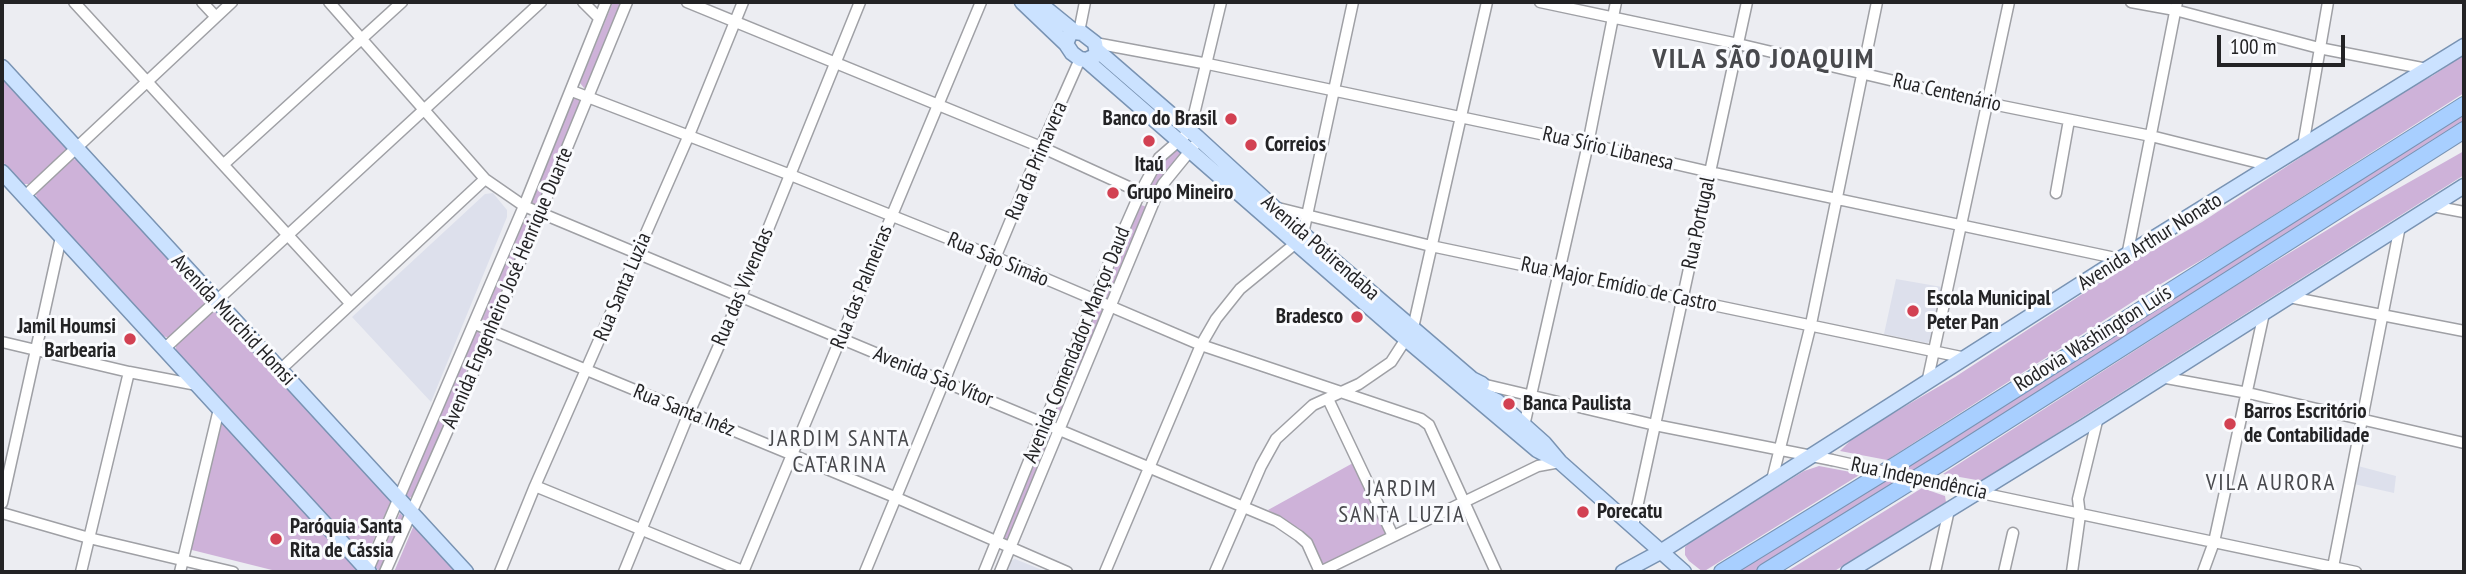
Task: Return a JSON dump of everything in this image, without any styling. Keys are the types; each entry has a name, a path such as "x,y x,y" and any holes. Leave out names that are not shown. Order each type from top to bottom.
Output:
{"highway":[{"name":"Rodovia Washington Luís","path":"1722,572 2464,105"},
{"name":"Rodovia Washington Luís","path":"1765,572 2460,134"}],"main road":[{"path":"1030,4 1073,36 1089,36 1090,53 1072,53 1073,36"},
{"name":"Avenida Arthur Nonato","path":"1623,572 1662,551 2464,46"},
{"name":"Avenida Potirendaba","path":"1090,53 1410,334 1472,379 1476,388 1537,450 1560,462"},
{"name":"Avenida Murchid Homsi","path":"2,67 215,302 466,572"},
{"name":"Avenida Potirendaba","path":"1190,140 1272,207 1299,239"},
{"path":"2,172 368,572"},
{"path":"1847,572 1977,492 2089,431 2098,417 2288,297 2304,295 2400,226 2432,206 2448,203 2464,186"},
{"name":"Avenida Potirendaba","path":"1476,388 1497,401 1544,443 1560,462 1683,571"}],"street":[{"path":"74,2 351,304"},
{"path":"202,2 216,17"},
{"path":"24,197 232,2"},
{"name":"Avenida São Vítor","path":"329,2 485,179 524,206 1277,521 1299,536 1313,553 1320,572"},
{"path":"225,164 402,2"},
{"path":"164,349 541,2"},
{"path":"583,2 598,18"},
{"name":"Avenida Engenheiro José Henrique Duarte","path":"368,572 475,324 606,2"},
{"name":"Avenida Engenheiro José Henrique Duarte","path":"385,572 492,330 627,2"},
{"path":"687,2 1041,147 1155,198"},
{"name":"Rua Santa Luzia","path":"500,572 689,135 743,2"},
{"name":"Rua das Vivendas","path":"624,572 689,412 741,296 860,2"},
{"name":"Rua das Palmeiras","path":"744,572 981,2"},
{"path":"1013,2 1030,4"},
{"path":"1073,36 1085,2"},
{"path":"1190,140 1222,2"},
{"path":"1105,572 1201,345 1216,319 1240,289 1299,239 1307,215 1353,2"},
{"path":"1215,572 1261,466 1276,439 1313,405 1372,376 1391,362 1410,334 1487,2"},
{"name":"Rua Centenário","path":"1540,2 1738,44 1987,103 2151,136 2271,166"},
{"path":"1524,426 1588,144 1616,2"},
{"name":"Rua Portugal","path":"1633,526 1747,2"},
{"path":"1772,480 1811,324 1877,2"},
{"path":"1927,383 2009,2"},
{"path":"2131,2 2176,6 2319,48 2427,69"},
{"path":"2303,146 2328,2"},
{"path":"2124,258 2176,6"},
{"name":"Rua Sírio Libanesa","path":"1090,53 1208,64 1588,144 1961,227 2124,258"},
{"name":"Rua da Primavera","path":"865,572 1041,147 1090,53"},
{"name":"Rua São Simão","path":"572,91 789,174 997,258 1201,345 1421,419 1427,423 1464,501"},
{"path":"2056,193 2069,120"},
{"name":"Avenida Comendador Mançor Daud","path":"984,572 1140,193 1159,158 1190,140"},
{"name":"Avenida Comendador Mançor Daud","path":"1000,572 1155,198 1190,140"},
{"path":"280,370 485,179"},
{"path":"2448,203 2464,212"},
{"name":"Rua Major Emídio de Castro","path":"1272,207 1432,246 1966,358"},
{"path":"2333,570 2400,226"},
{"path":"2,503 61,237"},
{"path":"2384,237 2395,246"},
{"path":"2304,295 2382,316 2464,331"},
{"path":"2203,572 2214,542 2264,313"},
{"name":"Rua Santa Inêz","path":"475,324 792,454 1067,572"},
{"path":"2,342 128,372 197,385"},
{"path":"81,572 128,372"},
{"path":"2161,377 2248,393 2464,443"},
{"name":"Rua Independência","path":"1476,388 1532,394 1655,425 1832,460 2333,570 2356,572"},
{"path":"1328,398 1393,536"},
{"path":"180,572 219,409"},
{"path":"2072,572 2080,515 2078,499 2089,431"},
{"path":"1320,572 1538,466 1560,462"},
{"path":"535,486 744,572"},
{"path":"1464,501 1496,572"},
{"path":"1935,572 1949,510"},
{"path":"2,513 89,538 233,572"},
{"path":"2004,572 2013,533"}],"shaded area":[{"path":"613,2 623,2 588,87 584,88 580,83"},
{"path":"2464,55 2464,93 2227,245 2154,288 1887,460 1840,451 1856,435 1955,377 2127,265 2202,222 2394,96"},
{"path":"2,74 66,143 68,150 29,184 23,184 2,161"},
{"path":"578,96 582,102 538,204 533,204 530,201 574,98"},
{"path":"2464,111 2464,125 1963,444 1755,572 1731,572"},
{"path":"1179,146 1184,151 1168,168 1158,185 1153,187 1149,181 1162,162"},
{"path":"2464,151 2464,175 1982,481 1943,474 2240,283"},
{"path":"73,159 81,161 207,297 208,302 169,338 160,335 37,200 36,194"},
{"path":"493,193 507,210 507,217 431,402 352,317 485,194"},
{"path":"1141,205 1147,207 1109,301 1103,300 1102,297"},
{"path":"526,217 532,221 491,323 484,323 482,320"},
{"name":"Escola Municipal Peter Pan","path":"1896,279 1942,287 1931,341 1927,343 1884,334"},
{"path":"1101,309 1104,311 1059,418 1056,418 1054,413 1057,404 1095,312"},
{"path":"217,312 391,501 366,557 176,352 176,346 211,313"},
{"path":"478,331 481,336 415,494 408,499 405,497 475,332"},
{"path":"221,419 360,572 280,572 188,549"},
{"path":"1049,430 1054,435 1009,540 1006,541 1003,539 1045,431"},
{"path":"1353,463 1387,535 1323,567 1318,553 1300,529 1268,510"},
{"path":"1819,466 1861,474 1703,572 1689,561 1685,555 1685,547 1692,540 1804,471"},
{"path":"2358,466 2396,476 2394,493 2354,484"},
{"path":"1922,488 1945,496 1946,502 1833,572 1786,572"},
{"path":"400,513 405,519 380,572 375,567"},
{"path":"414,525 460,572 394,572"},
{"path":"1015,559 1047,572 1005,572 1010,561"}],"place":[{"name":"Banco do Brasil","path":"1231,119"},
{"name":"Itaú","path":"1149,141"},
{"name":"Correios","path":"1251,145"},
{"name":"Grupo Mineiro","path":"1113,193"},
{"name":"Escola Municipal Peter Pan","path":"1913,311"},
{"name":"Bradesco","path":"1357,317"},
{"name":"Jamil Houmsi Barbearia","path":"130,339"},
{"name":"Banca Paulista","path":"1509,404"},
{"name":"Barros Escritório de Contabilidade","path":"2230,424"},
{"name":"Porecatu","path":"1583,512"},
{"name":"Paróquia Santa Rita de Cássia","path":"276,539"}],"district":[{"name":"VILA SÃO JOAQUIM","path":"1764,60"},
{"name":"JARDIM SANTA CATARINA","path":"840,452"},
{"name":"VILA AURORA","path":"2271,483"},
{"name":"JARDIM SANTA LUZIA","path":"1402,502"}]}
